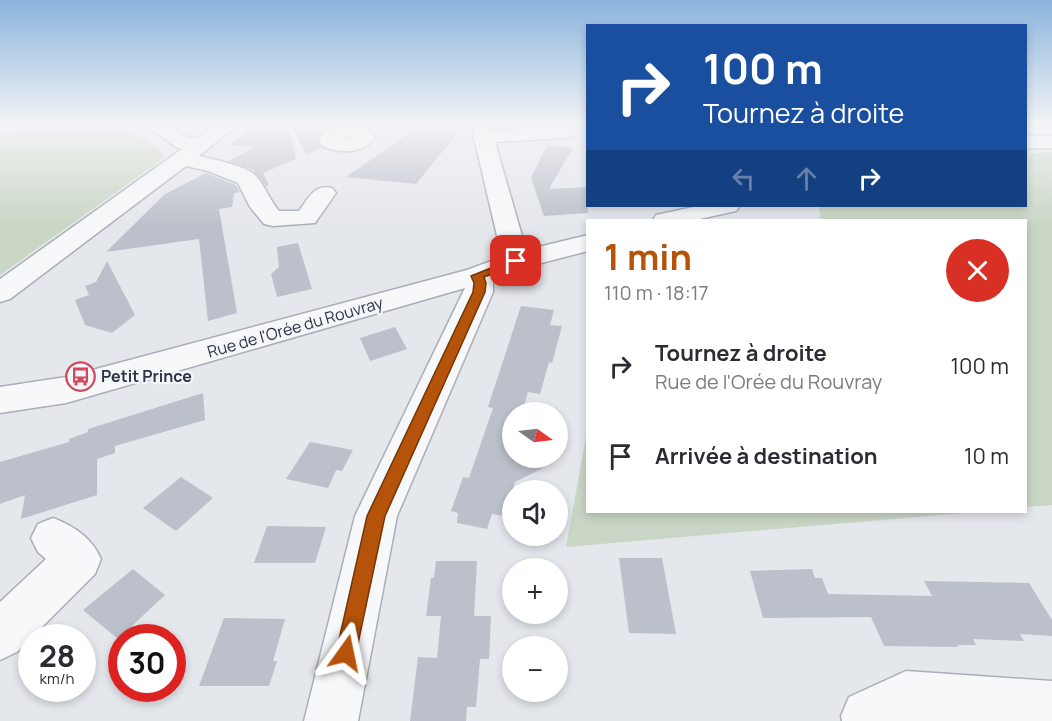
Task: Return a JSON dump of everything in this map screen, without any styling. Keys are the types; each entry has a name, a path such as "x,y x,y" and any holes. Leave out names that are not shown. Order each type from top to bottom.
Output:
{"street":[{"path":"0,293 184,159"},
{"path":"203,159 247,179 262,207 273,219 306,218 324,193"},
{"path":"490,159 516,261"},
{"path":"670,219 724,207"},
{"name":"Rue de l'Orée du Rouvray","path":"0,400 66,390 477,276 516,261 586,244"},
{"path":"331,721 376,516 479,292 480,283 477,276"},
{"path":"0,635 79,559 53,538"},
{"path":"869,721 868,716 906,698 1052,708"}],"green space":[{"path":"0,159 163,159 0,275"},
{"path":"1027,159 1052,159 1052,505 1027,507 1027,219 821,219 819,208 1027,207"},
{"path":"586,437 586,513 963,513 566,547"}],"building":[{"path":"233,159 296,159 263,173 269,185 266,186 253,170 228,161"},
{"path":"372,159 437,159 416,184 346,177"},
{"path":"540,159 567,159 549,189 586,187 588,213 544,216 531,178"},
{"path":"206,173 236,185 240,192 234,193 232,207 219,209 237,313 208,321 199,239 106,252 165,194"},
{"path":"298,243 312,289 277,297 271,274 279,267 277,247"},
{"path":"107,261 135,315 112,333 85,325 75,300 89,295 85,286 96,282"},
{"path":"521,306 554,310 550,325 562,326 552,363 549,362 540,394 528,392 525,402 502,402 502,468 543,468 519,480 502,480 502,516 492,514 487,529 457,523 458,513 451,511 463,477 469,478 493,408 488,407"},
{"path":"395,327 407,349 370,361 360,338"},
{"path":"203,393 205,420 115,446 115,453 97,459 97,495 21,519 25,495 0,504 0,462 69,442 69,439 88,432 88,429"},
{"path":"310,442 353,450 342,471 336,470 328,488 286,479"},
{"path":"181,477 213,498 176,531 143,508"},
{"path":"267,526 326,527 315,563 254,563"},
{"path":"619,558 662,558 676,634 629,633"},
{"path":"436,561 477,561 474,616 491,616 489,659 480,659 476,707 467,707 466,721 410,721 418,657 437,658 441,616 426,616 431,578 434,578"},
{"path":"133,569 165,595 134,624 108,624 108,631 83,610"},
{"path":"812,569 815,578 822,578 828,594 932,596 924,581 1029,583 1052,620 1052,636 1020,634 1024,641 973,639 976,645 957,645 958,647 884,646 871,617 763,618 750,571"},
{"path":"224,618 285,619 273,661 277,661 269,686 199,686"}],"place":[{"name":"Petit Prince","path":"80,376"}],"route":[{"path":"346,653 376,516 479,292 480,283 477,276 516,261"}]}
